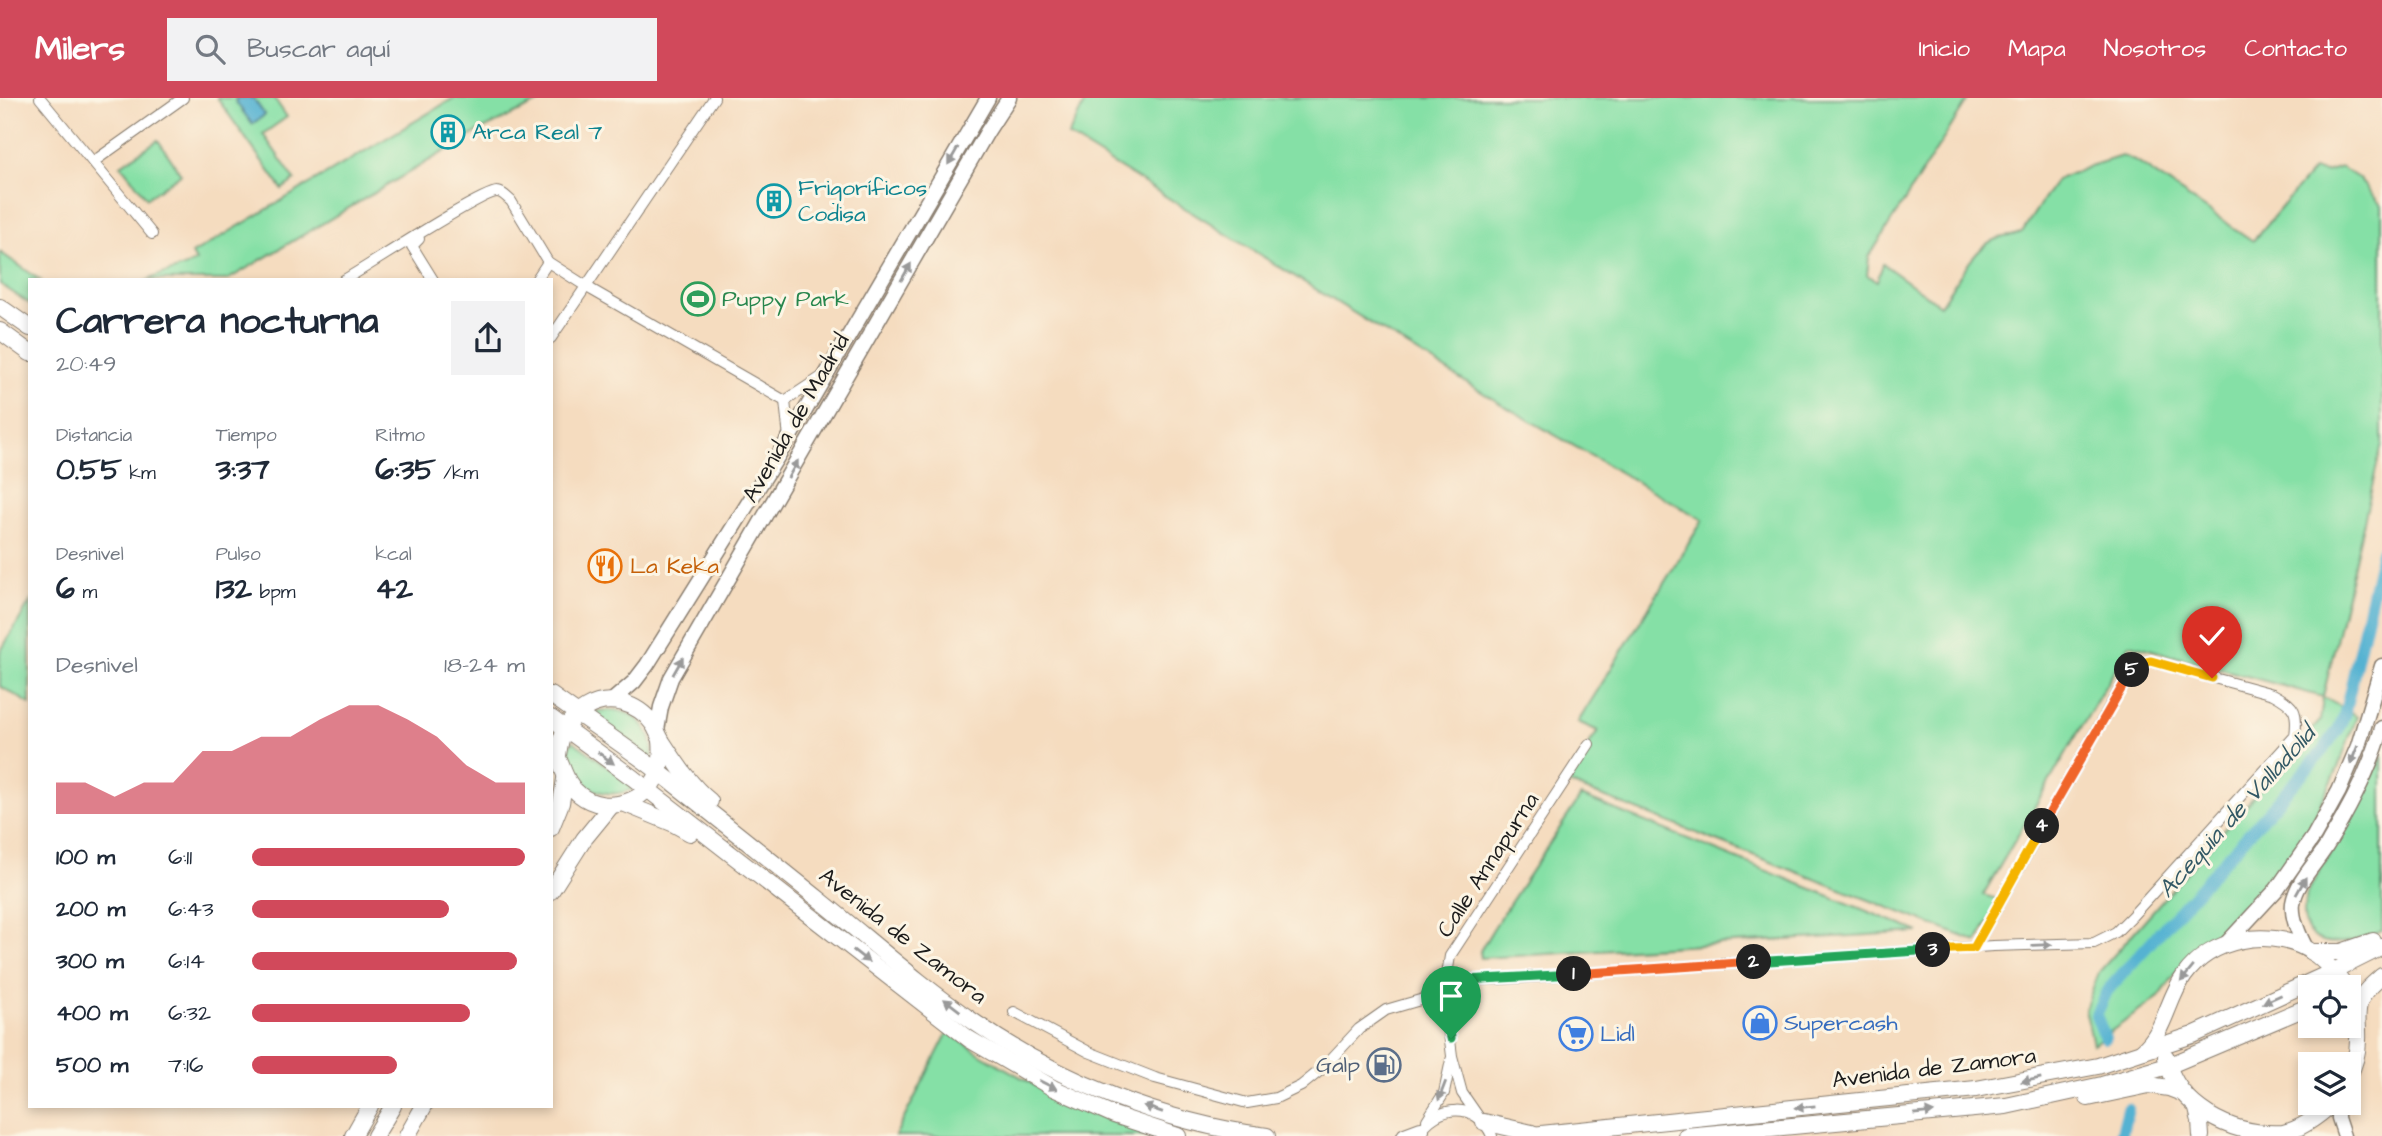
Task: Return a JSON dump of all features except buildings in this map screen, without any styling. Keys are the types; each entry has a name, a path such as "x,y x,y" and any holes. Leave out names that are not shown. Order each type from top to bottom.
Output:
{"highway":[{"path":"0,307 28,327"},
{"path":"0,331 28,352"},
{"name":"Avenida de Zamora","path":"553,696 659,772 974,1022 1063,1073 1120,1098 1176,1117 1242,1133 1267,1136"},
{"path":"808,913 762,887 680,827 579,795 565,779 554,751 558,723 591,705 612,701 635,708 659,735 697,791 776,852 821,901"},
{"name":"Avenida de Zamora","path":"558,723 808,913 939,1018 1010,1065 1053,1088 1114,1115 1178,1136"},
{"path":"553,888 584,839 617,805 647,789 659,772 662,754 659,735"},
{"path":"553,823 561,803 565,779"},
{"path":"2140,1053 2155,1038 2173,993 2186,973 2204,956 2225,945 2260,938 2278,940 2309,951 2341,952 2382,938"},
{"name":"Avenida de Zamora","path":"1485,1126 1530,1135 1976,1089 2098,1066 2164,1046 2382,947"},
{"path":"2309,951 2337,975"},
{"path":"2361,983 2382,974"},
{"path":"2361,1001 2382,974"},
{"name":"Avenida de Zamora","path":"1685,1136 2006,1105 2102,1085 2168,1066 2298,1011"},
{"path":"2165,1016 2164,1046 2168,1066 2182,1093 2197,1109 2228,1128 2253,1135 2289,1135 2318,1115"},
{"path":"2006,1105 2070,1101 2149,1085 2182,1093"},
{"path":"353,1136 369,1108"},
{"path":"375,1136 392,1108"},
{"path":"407,1136 423,1108"},
{"path":"2197,1109 2201,1136"}],"main road":[{"name":"Avenida de Madrid","path":"612,701 634,682 647,665 789,438 989,98"},
{"name":"Avenida de Madrid","path":"659,735 661,707 671,678 1010,98"},
{"path":"2225,945 2277,889 2314,836 2339,791 2358,746 2382,666"},
{"path":"2309,951 2297,926 2292,906 2297,890 2328,845 2354,799 2376,749 2382,728"}],"street":[{"path":"40,98 152,234"},
{"path":"93,162 183,98"},
{"path":"553,335 714,98"},
{"path":"347,278 495,192 503,193 511,201 548,262 785,401 827,373"},
{"path":"429,229 412,246 432,278"},
{"path":"537,278 548,262"},
{"name":"Avenida de Madrid","path":"785,401 789,438"},
{"path":"1444,993 1465,980 2094,943 2116,932 2295,737 2297,717 2293,708 2273,694 2151,661 2142,663 2129,673 1974,948"},
{"name":"Calle Annapurna","path":"1485,1126 1462,1093 1452,1056 1444,993 1450,956 1589,744"},
{"name":"Avenida de Zamora","path":"1014,1012 1089,1052 1155,1078 1247,1103 1276,1098 1301,1086 1322,1069 1359,1028 1386,1010 1444,993"},
{"name":"Calle Annapurna","path":"1417,1131 1444,1093 1452,1056"},
{"path":"1417,1131 1443,1112 1451,1110 1460,1111 1485,1126"},
{"path":"2338,1115 2344,1136"}],"green space":[{"path":"217,98 274,98 287,117 263,134 295,180 282,189"},
{"path":"454,98 548,98 481,130 230,278 153,278 196,261 192,254"},
{"path":"1087,98 1969,98 1869,257 1867,275 1877,281 1883,264 1940,305 1979,251 1994,240 2022,232 2056,180 2090,166 2122,156 2137,162 2253,241 2313,170 2326,172 2341,167 2358,178 2382,206 2382,444 2323,697 2130,644 1983,895 2001,900 1977,942 1565,782 1598,731 1578,722 1703,520 1501,404 1068,136"},
{"path":"158,140 181,174 147,198 121,165"},
{"path":"0,252 37,278 28,278 28,303 0,284"},
{"path":"28,605 28,703 0,686 0,652"},
{"path":"2323,697 2357,716 2338,768 2308,830 2271,884 2238,918 2182,965 2159,997 2093,1044 2085,1009 2099,972 2320,721"},
{"path":"615,710 633,716 645,728 652,743 652,762 591,716 598,711"},
{"path":"573,741 636,787 622,793 608,793 594,790 583,783 568,764 568,752"},
{"path":"2382,756 2382,931 2352,941 2324,941 2313,936 2306,927 2304,913 2307,893 2365,792"},
{"path":"1581,796 1919,932 1481,958 1480,951 1493,929"},
{"path":"948,1032 982,1055 1070,1105 1154,1136 895,1136"}],"water":[{"path":"238,98 253,98 265,115 252,124 235,101"}],"waterway":[{"name":"Acequia de Valladolid","path":"2105,1038 2096,1015 2107,991 2322,752 2338,730 2344,716 2382,551"},
{"name":"Acequia de Valladolid","path":"2121,1136 2128,1109"}],"place":[{"name":"Arca Real 7","path":"448,132"},
{"name":"Frigoríficos Codisa","path":"774,201"},
{"name":"Puppy Park","path":"698,299"},
{"name":"La Keka","path":"605,566"},
{"name":"Supercash","path":"1760,1023"},
{"name":"Lidl","path":"1576,1034"},
{"name":"Galp","path":"1384,1065"}],"route":[{"path":"1451,1038 1444,993 1465,980 1974,948 2129,673 2142,663 2151,661 2212,678"}]}
